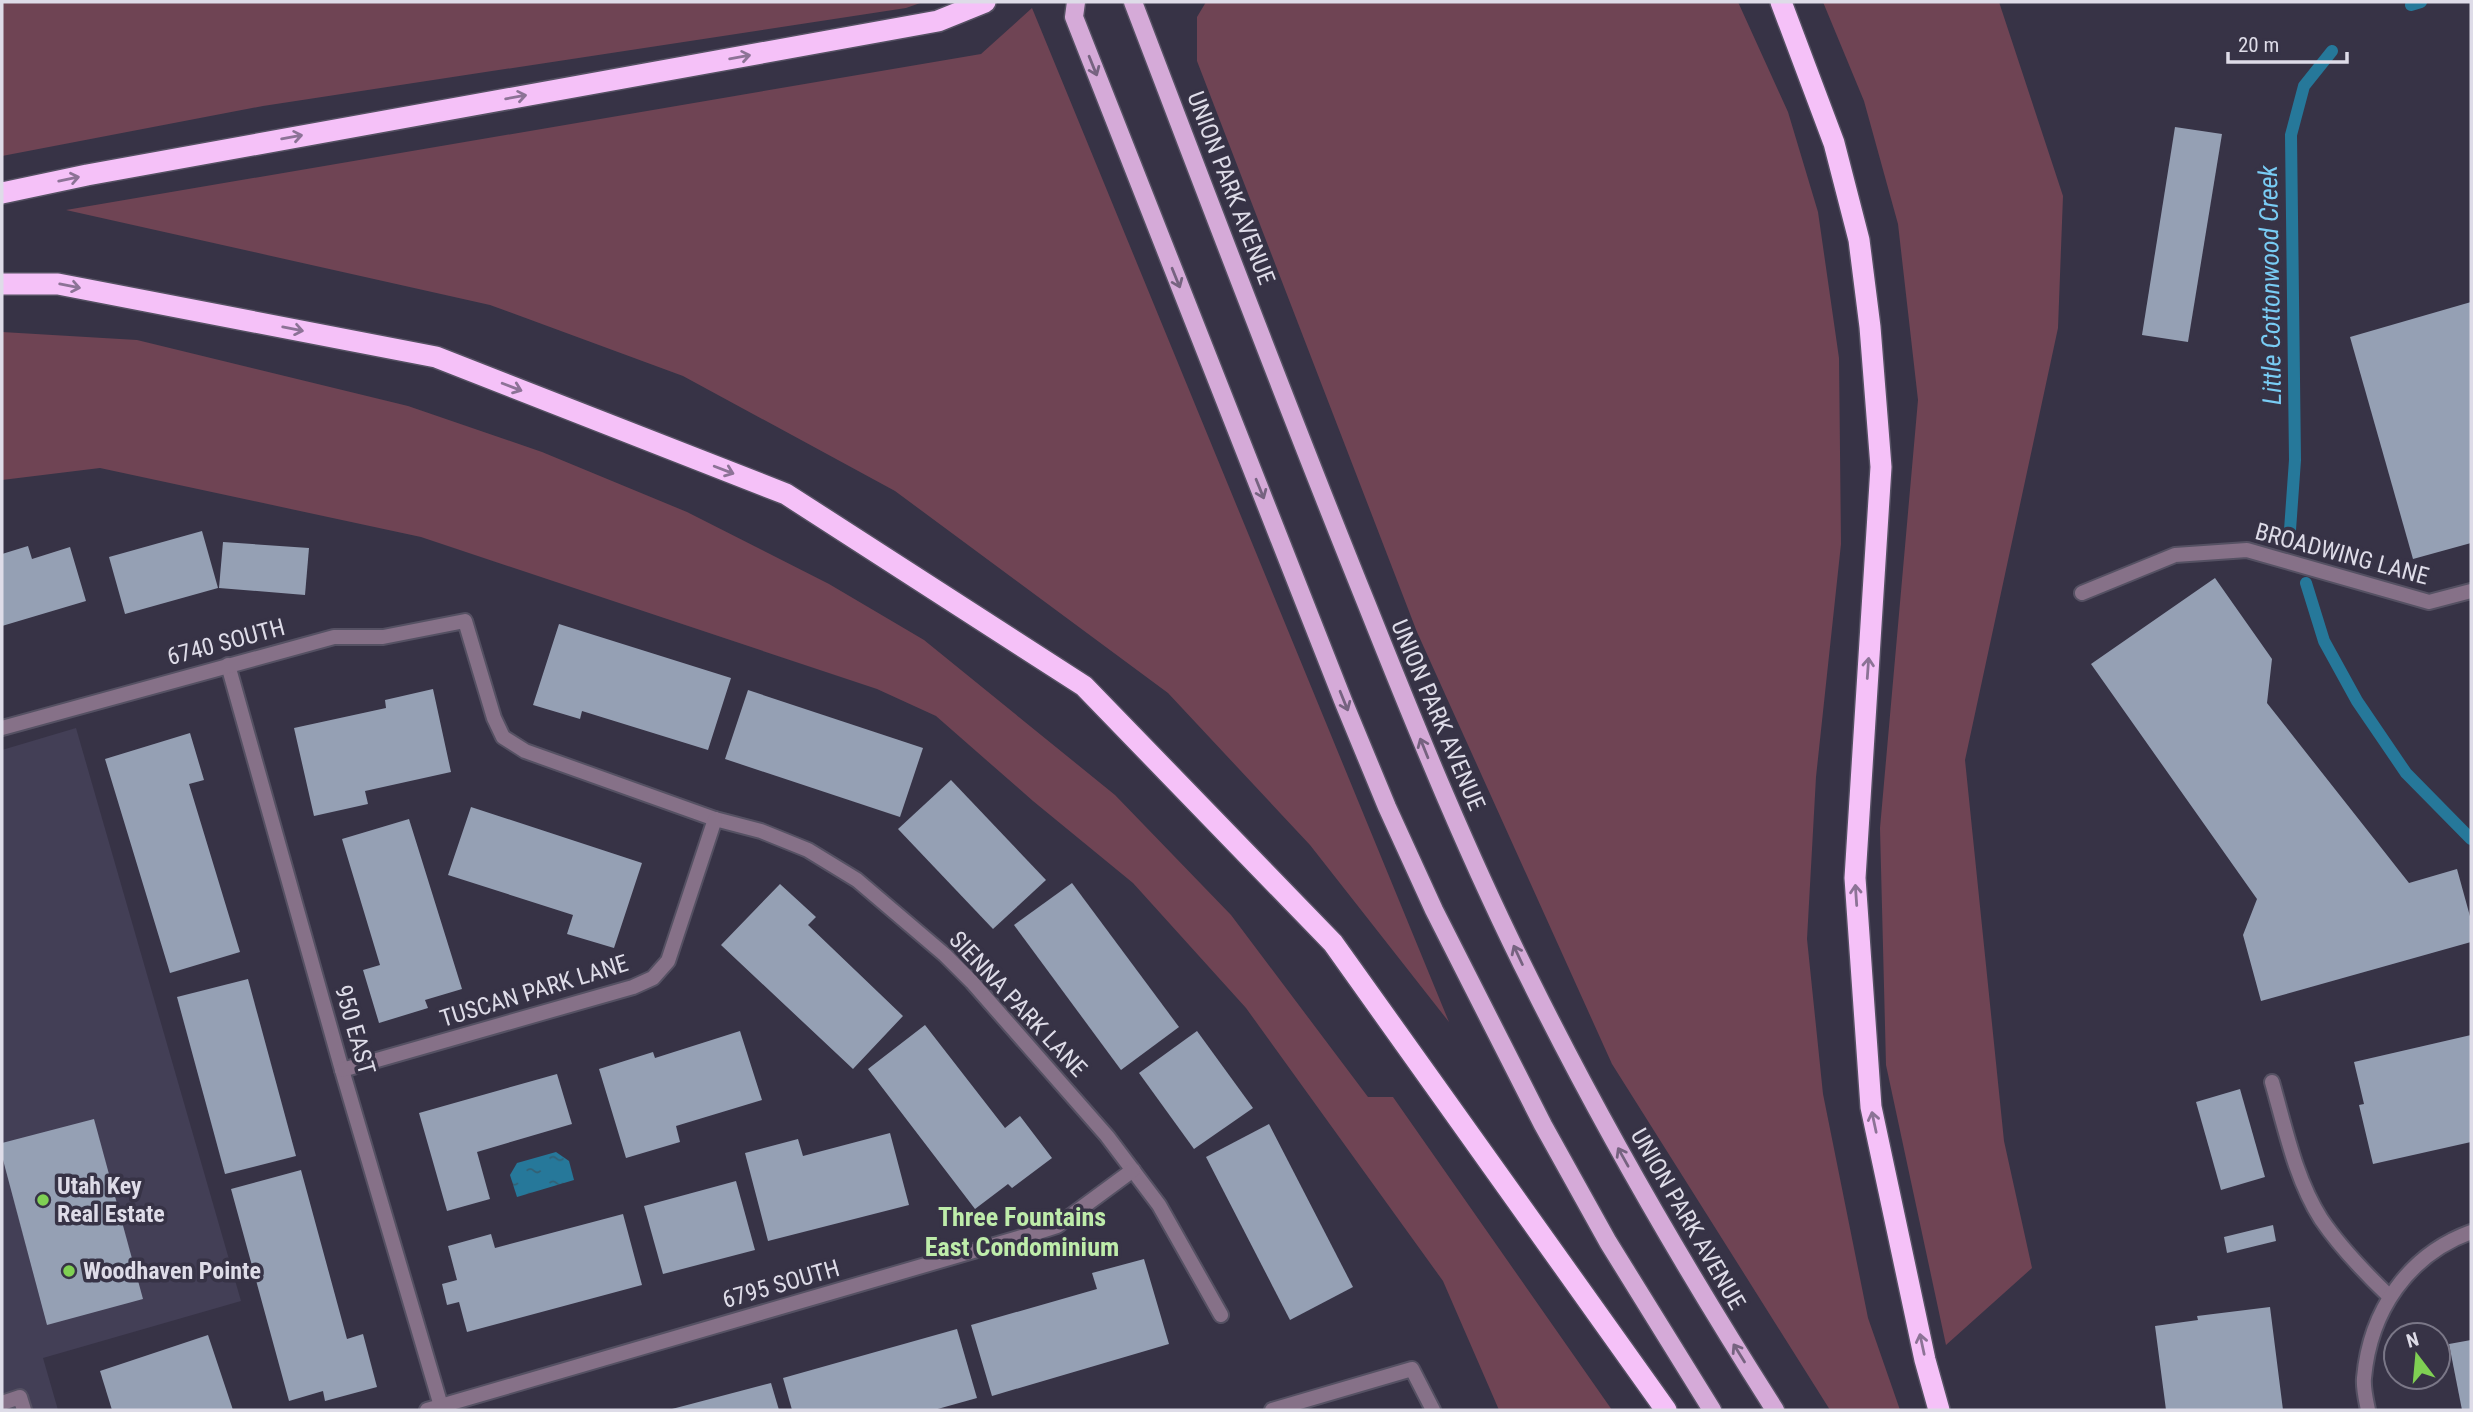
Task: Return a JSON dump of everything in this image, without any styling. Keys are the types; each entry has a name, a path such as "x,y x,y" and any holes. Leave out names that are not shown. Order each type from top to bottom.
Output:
{"highway":[{"path":"2,193 87,175 938,21 985,2"},
{"path":"1781,2 1835,143 1859,240 1870,327 1881,467 1855,878 1871,1107 1925,1360 1939,1410"},
{"path":"2,284 58,284 436,357 786,494 1084,687 1333,943 1666,1410"}],"main road":[{"path":"1076,2 1074,17 1387,807 1480,1004 1543,1125 1608,1242 1712,1410"},
{"name":"UNION PARK AVENUE","path":"1133,2 1326,506 1477,869 1531,982 1642,1191 1775,1410"}],"street":[{"name":"BROADWING LANE","path":"2081,593 2175,555 2247,550 2429,602 2471,591"},
{"name":"6740 SOUTH","path":"2,728 334,637 383,637 465,621"},
{"name":"SIENNA PARK LANE","path":"465,621 494,718 503,737 525,751 715,819 761,831 808,850 857,880 945,955 972,982 1133,1170 1159,1205 1221,1315"},
{"name":"950 EAST","path":"228,665 434,1408"},
{"name":"TUSCAN PARK LANE","path":"342,1070 633,987 653,978 668,961 715,819"},
{"path":"2272,1082 2301,1177 2321,1218 2366,1274 2389,1296"},
{"name":"6795 SOUTH","path":"434,1408 1057,1226 1133,1170"},
{"path":"2368,1410 2363,1380 2371,1335 2389,1296 2411,1271 2448,1241 2471,1232"},
{"path":"1272,1410 1412,1369 1433,1410"},
{"path":"2,1403 20,1397 24,1410"}],"shaded area":[{"path":"2,2 923,2 906,8 263,106 2,156"},
{"path":"1206,2 1738,2 1788,112 1818,212 1839,358 1841,544 1816,777 1807,939 1823,1094 1868,1318 1900,1410 1830,1410 1612,1064 1417,632 1197,61 1197,17"},
{"path":"1823,2 1999,2 2063,196 2058,328 1965,760 2004,1141 2032,1268 1946,1345 1886,1065 1880,828 1918,400 1898,224 1864,101"},
{"path":"1032,8 1449,1022 1310,845 1168,693 895,491 683,376 490,305 66,210 981,54"},
{"path":"2,332 137,340 408,406 542,452 687,512 829,584 924,640 1115,795 1231,915 1368,1097 1393,1097 1612,1410 1499,1410 1443,1281 1246,1008 1133,883 1033,801 936,716 877,689 421,537 100,468 2,480"},
{"path":"76,728 241,1301 43,1358 58,1410 2,1410 2,750"}],"water":[{"path":"556,1152 569,1161 574,1180 517,1197 510,1175 517,1163"}],"building":[{"path":"2175,127 2222,134 2188,342 2142,335"},
{"path":"2471,302 2471,543 2413,559 2350,337"},
{"path":"202,531 218,588 125,614 109,557"},
{"path":"223,542 309,548 305,595 219,588"},
{"path":"28,546 32,559 70,547 86,601 2,626 2,554"},
{"path":"2215,578 2272,659 2267,703 2409,883 2457,869 2471,920 2471,942 2261,1001 2243,935 2257,899 2091,664"},
{"path":"559,624 731,678 708,750 582,711 580,719 533,705"},
{"path":"433,689 451,772 365,791 368,804 314,816 294,728 386,708 385,700"},
{"path":"748,690 923,748 900,817 725,759"},
{"path":"190,733 204,780 189,784 240,952 170,973 105,759"},
{"path":"951,780 1046,880 993,929 898,829"},
{"path":"471,807 642,863 614,948 567,934 573,915 448,875"},
{"path":"409,819 462,989 425,1000 428,1008 379,1023 363,970 380,965 342,839"},
{"path":"1072,883 1179,1027 1121,1070 1014,925"},
{"path":"780,884 816,917 808,925 903,1016 853,1069 721,945"},
{"path":"248,979 296,1156 225,1174 177,997"},
{"path":"925,1025 1005,1128 1020,1116 1052,1158 1012,1188 1008,1184 975,1209 868,1069"},
{"path":"740,1031 762,1100 676,1126 680,1142 626,1158 599,1069 653,1052 655,1058"},
{"path":"1197,1031 1253,1108 1194,1149 1139,1073"},
{"path":"2471,1035 2471,1142 2373,1164 2359,1105 2364,1104 2354,1062"},
{"path":"557,1074 572,1124 477,1152 490,1199 447,1211 419,1113"},
{"path":"2240,1089 2265,1177 2221,1190 2196,1102"},
{"path":"94,1119 143,1299 47,1325 2,1156 2,1143"},
{"path":"1269,1124 1353,1287 1290,1320 1206,1157"},
{"path":"890,1133 909,1205 768,1241 745,1153 798,1139 803,1156"},
{"path":"301,1170 347,1339 363,1334 377,1387 325,1401 323,1391 289,1401 231,1189"},
{"path":"736,1181 755,1250 663,1274 644,1206"},
{"path":"623,1214 642,1285 467,1332 459,1302 447,1305 442,1284 457,1280 448,1246 491,1234 495,1248"},
{"path":"2273,1225 2276,1241 2227,1253 2224,1237"},
{"path":"1144,1259 1169,1344 992,1396 971,1325 1097,1289 1092,1273"},
{"path":"2270,1307 2283,1410 2166,1410 2155,1326 2198,1320 2197,1316"},
{"path":"957,1329 977,1398 934,1410 792,1410 783,1378"},
{"path":"208,1335 233,1410 112,1410 100,1371"},
{"path":"2471,1340 2471,1410 2462,1410 2452,1359 2452,1343"},
{"path":"771,1383 779,1410 672,1410 672,1409"}],"waterway":[{"name":"Little Cottonwood Creek","path":"2411,5 2421,2"},
{"name":"Little Cottonwood Creek","path":"2290,530 2295,460 2291,135 2304,86 2332,51"},
{"name":"Little Cottonwood Creek","path":"2306,583 2324,641 2357,701 2406,773 2471,839"}],"place":[{"name":"Utah Key Real Estate","path":"43,1200"},
{"name":"Woodhaven Pointe","path":"69,1271"}],"district":[{"name":"Three Fountains East Condominium","path":"1022,1232"}]}
